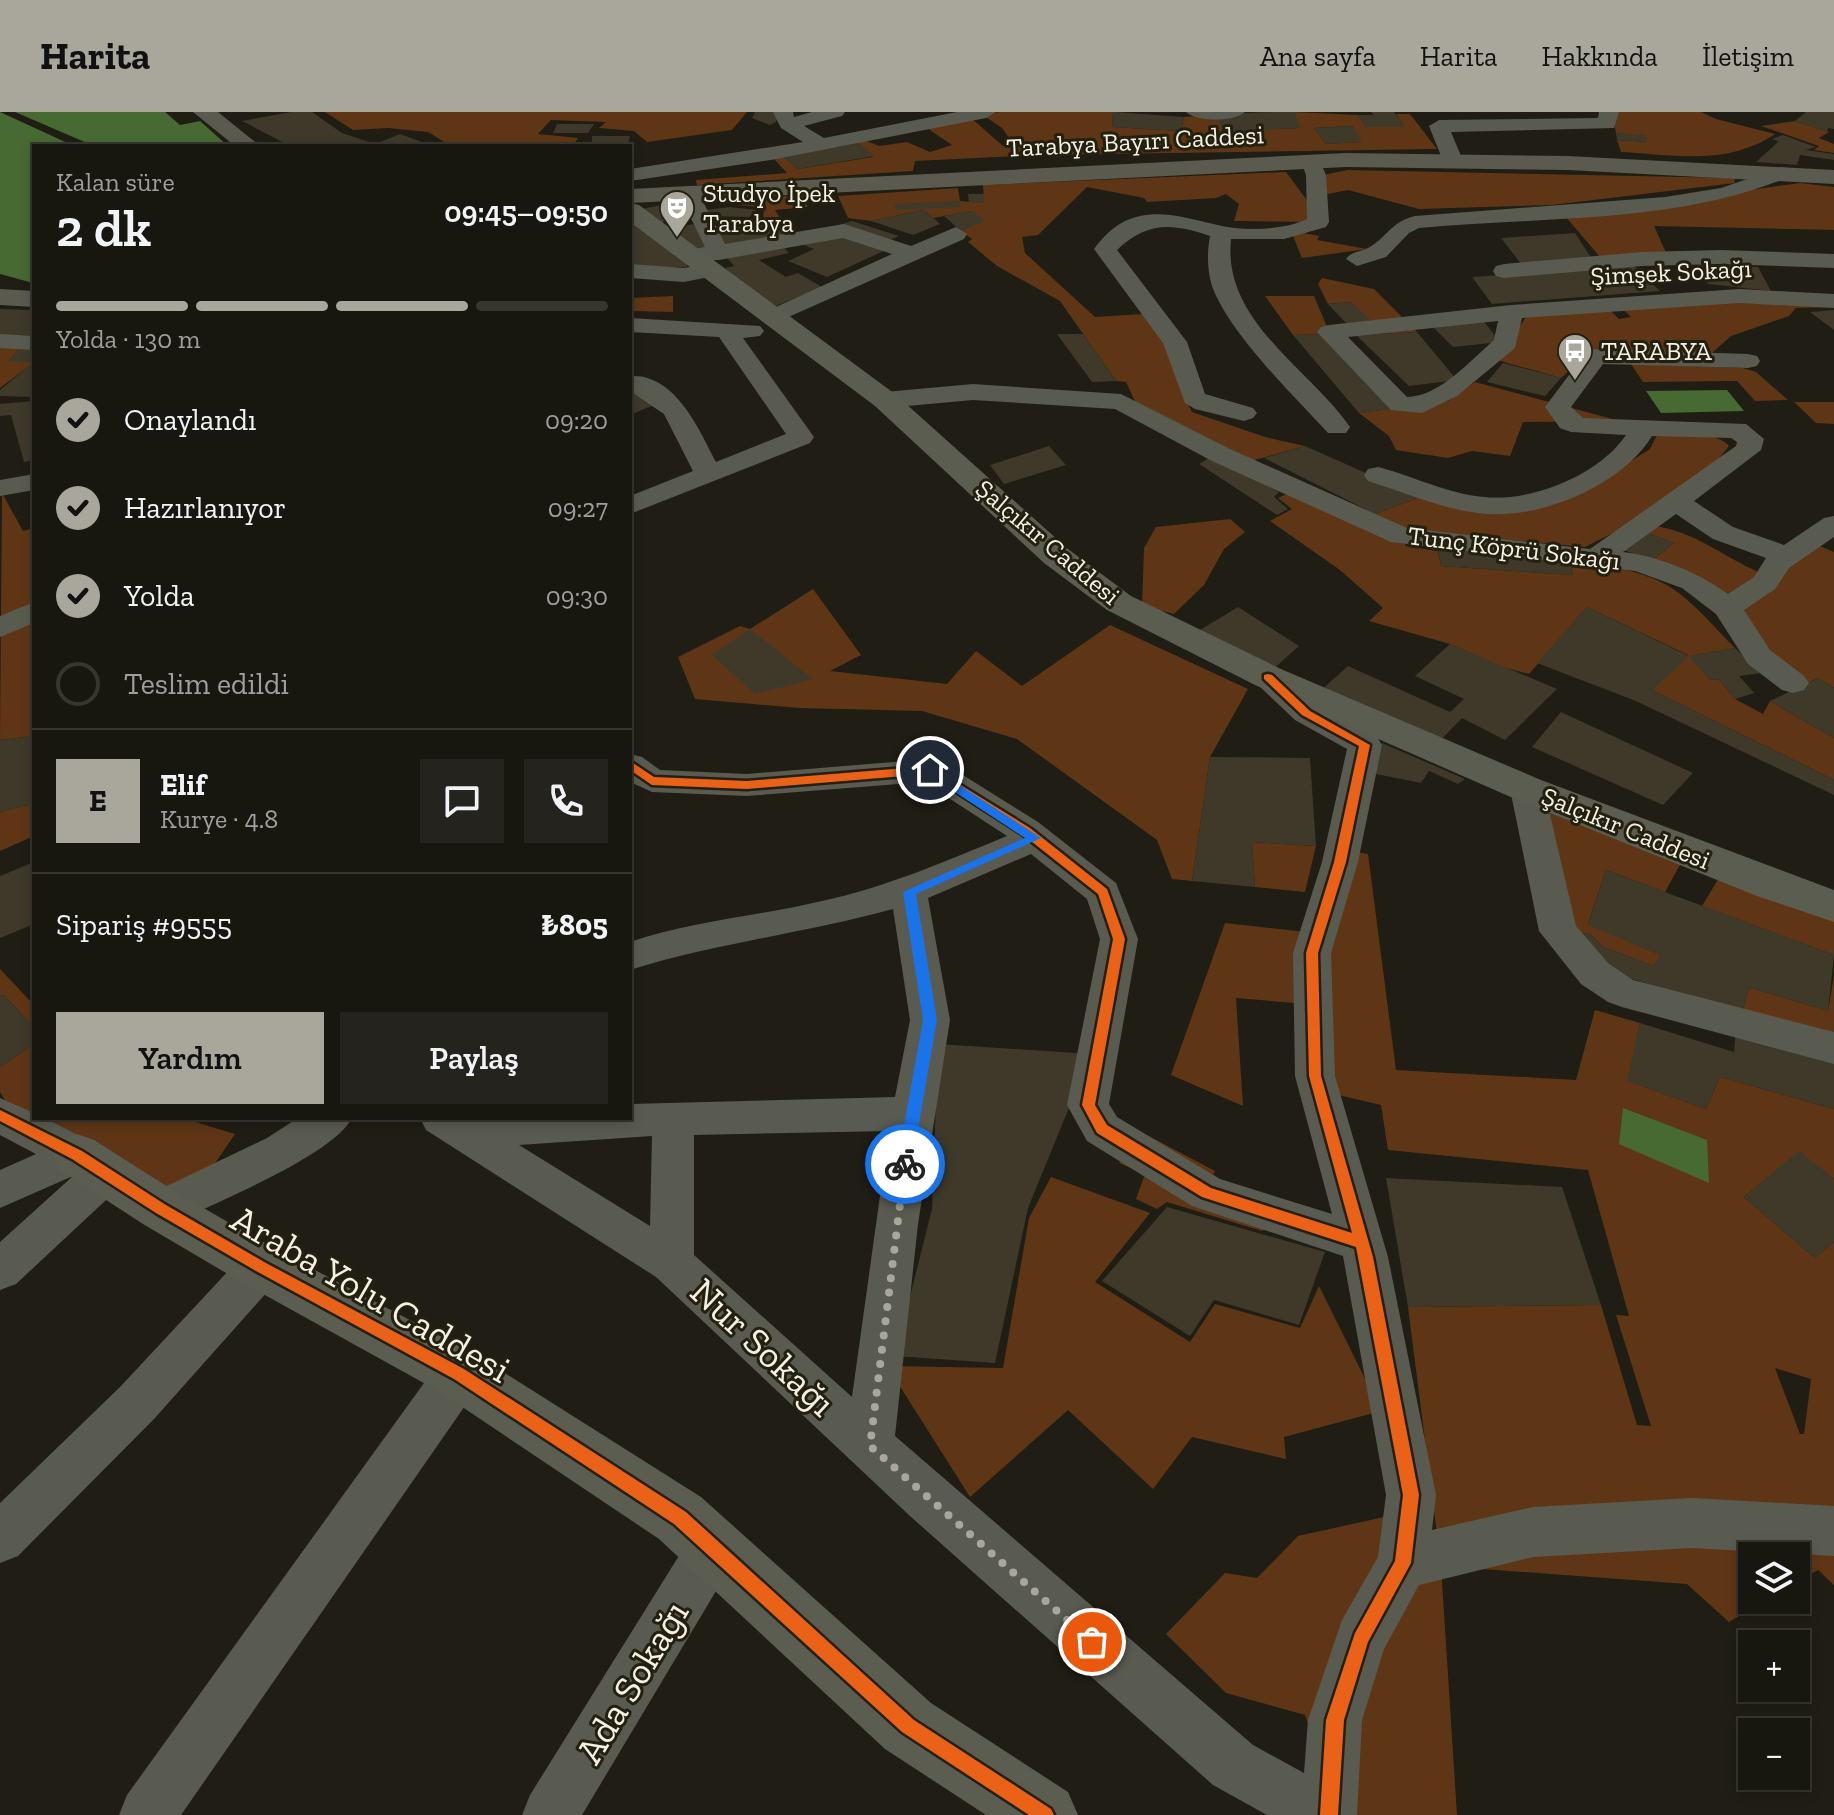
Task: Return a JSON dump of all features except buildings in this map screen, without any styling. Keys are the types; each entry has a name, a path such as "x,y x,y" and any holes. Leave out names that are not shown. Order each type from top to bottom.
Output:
{"main road":[{"path":"204,112 246,144"},
{"name":"Tarabya Bayırı Caddesi","path":"632,196 972,176 1311,161 1453,161 1834,177"},
{"name":"Şalçıkır Caddesi","path":"632,211 707,260 885,400 1056,556 1119,603 1268,677 1527,789 1772,885 1834,906"},
{"path":"0,297 32,299"},
{"name":"Araba Yolu Caddesi","path":"91,1165 261,1267 459,1374 680,1518 986,1798 1045,1815"}],"street":[{"path":"785,118 835,112"},
{"path":"861,112 882,132"},
{"path":"632,175 820,144 962,114 986,112"},
{"path":"1196,112 1235,112"},
{"path":"1453,161 1439,126 1607,124 1609,112"},
{"path":"785,118 820,144"},
{"path":"1244,413 1204,404 1194,398 1175,342 1105,249 1131,225 1156,220 1188,221 1222,233 1308,228 1318,222 1316,175 1311,161"},
{"path":"1357,259 1378,252 1401,228 1415,222 1606,209 1701,198 1759,185 1782,173"},
{"path":"689,194 707,260"},
{"path":"632,271 684,275 707,260 844,231 910,253"},
{"path":"1222,233 1219,244 1226,291 1284,370 1337,427"},
{"path":"632,325 750,331 783,321 910,253 956,234"},
{"path":"1504,271 1642,259 1721,257 1834,261"},
{"name":"Şimşek Sokağı","path":"1511,312 1506,343 1448,391 1422,405 1400,405 1329,332 1511,312 1739,296 1834,301"},
{"path":"632,505 801,437 777,401 743,362 727,330"},
{"path":"0,341 32,343"},
{"path":"1596,558 1748,450 1751,439 1737,430 1580,426 1569,422 1558,407 1596,356 1748,361"},
{"path":"634,383 663,397 678,411 708,473"},
{"name":"Tunç Köprü Sokağı","path":"885,400 973,392 1121,402 1221,455 1401,536 1640,563 1692,582 1727,608 1759,657 1793,683"},
{"path":"1378,475 1476,504 1497,506 1557,495 1599,473 1636,447 1644,428"},
{"path":"0,488 32,482"},
{"path":"1676,501 1723,533 1788,556"},
{"path":"1727,608 1765,583 1778,562 1834,524"},
{"path":"0,628 32,612"},
{"path":"1268,677 1306,713 1365,745 1340,862 1312,953 1315,1076 1361,1242 1411,1495 1403,1563 1361,1639 1335,1720 1329,1815"},
{"path":"632,766 652,781 747,785 930,770 1035,838 1103,892 1119,939 1088,1105 1102,1129 1207,1193 1361,1242"},
{"path":"1527,789 1558,931 1595,974 1622,992 1834,1048"},
{"path":"632,955 660,946 822,915 909,892 1035,838"},
{"path":"870,1446 912,1114 930,1020 909,892"},
{"path":"632,1119 912,1114"},
{"path":"0,1115 91,1165"},
{"path":"672,1263 673,1118"},
{"path":"161,1209 282,1150 328,1120"},
{"path":"452,1124 599,1120"},
{"name":"Nur Sokağı","path":"452,1124 672,1263 870,1446 1233,1765 1323,1815"},
{"path":"0,1190 91,1165"},
{"path":"0,1270 91,1165"},
{"path":"0,1538 137,1403 261,1267"},
{"path":"147,1815 459,1374"},
{"path":"1403,1563 1533,1532 1692,1523 1834,1531"},
{"name":"Ada Sokağı","path":"550,1815 713,1548"}],"shaded area":[{"path":"0,112 165,112 180,125 200,121 226,144 32,144 32,283 0,274"},
{"path":"325,112 747,112 732,130 647,142 634,131 599,128 606,122 551,120 538,134 578,138 574,144 448,144 428,132 388,128 353,130"},
{"path":"999,112 1113,112 1112,127 1181,131 1184,117 1217,114 1223,131 1299,128 1294,112 1358,115 1366,127 1404,127 1396,114 1410,114 1437,149 1040,155 915,161 913,171 697,185 696,180 787,173 774,159 784,157 798,169 873,157 858,143 862,139 879,146 907,142 930,152 952,145 924,126 971,118 1003,146 1038,146 1037,143 1013,144 1002,128 983,115","holes":["1352,126 1361,142 1326,144 1314,128"]},
{"path":"1612,112 1701,112 1716,119 1775,134 1757,144 1720,155 1621,152 1617,140 1646,142 1646,136 1616,133"},
{"path":"1795,121 1829,132 1819,138 1834,144 1834,153 1814,150 1819,146 1761,126"},
{"path":"1348,170 1734,178 1735,183 1552,205 1419,209 1348,190 1323,195 1323,175"},
{"path":"1286,172 1312,207 1309,222 1234,221 1239,204 1226,194 1216,198 1147,202 1144,198 1087,187 1038,235 1022,237 1025,253 1095,317 1143,314 1166,345 1181,391 1192,412 1265,437 1305,446 1237,465 1145,423 1126,382 1116,381 1060,301 997,266 968,242 972,239 961,231 972,211 933,218 924,210 871,221 848,218 838,196 958,188 960,201 984,203 983,185"},
{"path":"1800,183 1834,187 1834,230 1654,226 1668,257 1600,257 1565,216"},
{"path":"808,195 807,207 775,210 780,218 763,220 764,207 737,205 737,199"},
{"path":"1304,233 1319,236 1317,240 1367,249 1302,258 1293,236"},
{"path":"1322,278 1374,289 1417,332 1356,335 1370,321 1351,302 1328,304 1318,284"},
{"path":"673,296 673,312 632,311 632,298"},
{"path":"1265,296 1314,296 1330,334 1293,335"},
{"path":"1706,301 1834,307 1796,308 1789,316 1731,336 1712,353 1592,350 1561,378 1497,360 1528,314 1608,308 1619,319 1631,317 1621,307"},
{"path":"23,344 9,361 32,362 32,368 28,367 0,388 0,345"},
{"path":"1631,364 1743,368 1756,372 1788,400 1755,401 1737,381 1643,382"},
{"path":"1475,382 1620,421 1523,422 1510,456 1472,451 1448,458 1396,450 1389,436 1359,413 1448,401"},
{"path":"1727,390 1744,411 1661,413 1646,391"},
{"path":"1794,402 1834,402 1834,424 1816,423"},
{"path":"1657,435 1706,435 1729,446 1717,461 1617,531 1585,547 1403,530 1375,514 1420,497 1473,511 1598,482 1650,449"},
{"path":"1295,490 1406,541 1405,546 1438,551 1441,566 1573,575 1570,564 1593,565 1628,570 1671,587 1735,648 1690,656 1709,679 1719,680 1735,699 1763,714 1770,701 1834,738 1834,780 1652,690 1688,655 1587,607 1529,674 1499,666 1450,644 1369,621 1383,608 1340,570 1270,521 1292,509 1278,498"},
{"path":"2,493 23,531 32,529 32,736 0,740"},
{"path":"1230,519 1245,532 1224,549 1204,585 1174,614 1142,606 1144,548 1156,527"},
{"path":"1654,526 1683,533 1761,573 1726,605 1651,561 1674,543 1642,531"},
{"path":"1813,543 1834,552 1834,688 1818,678 1803,685 1732,609"},
{"path":"813,589 861,655 830,671 947,684 976,651 1022,686 1110,625 1248,689 1210,757 1192,881 1172,879 1157,840 1017,739 922,711 799,708 695,699 678,657 740,626 750,629"},
{"path":"1544,802 1682,861 1665,892 1606,870 1588,924 1661,955 1654,966 1603,947 1589,933 1573,934"},
{"path":"32,804 32,837 0,851 0,812"},
{"path":"1252,842 1316,846 1305,892 1255,887"},
{"path":"1335,848 1368,854 1396,1070 1576,1080 1595,1010 1640,1023 1628,1081 1706,1109 1720,1077 1834,1109 1834,1179 1799,1152 1744,1197 1815,1258 1834,1242 1834,1585 1818,1570 1810,1575 1810,1542 1738,1542 1738,1614 1742,1614 1729,1622 1687,1584 1441,1566 1457,1815 1340,1815 1305,1715 1226,1693 1166,1634 1225,1573 1257,1578 1298,1536 1425,1508 1440,1558 1408,1307 1601,1305 1637,1425 1651,1426 1616,1315 1629,1316 1588,1170 1388,1150 1381,1105 1330,1093 1319,1001","holes":["1775,1368 1811,1379 1804,1434 1800,1434"]},
{"path":"1720,876 1834,914 1834,955 1702,906"},
{"path":"1225,923 1306,932 1295,1003 1236,998 1243,1106 1171,1075"},
{"path":"0,969 32,1003 32,1026 4,995 0,996"},
{"path":"1834,976 1834,1058 1742,1013 1749,987 1828,1011"},
{"path":"32,1045 32,1120 189,1120 235,1134 190,1200 23,1130 0,1092 0,1067"},
{"path":"1623,1108 1707,1140 1709,1183 1619,1144"},
{"path":"1147,1135 1215,1171 1205,1191 1271,1224 1262,1231 1167,1202 1157,1209 1136,1199 1145,1174 1119,1163"},
{"path":"1051,1177 1150,1213 1095,1282 1190,1342 1215,1304 1300,1328 1319,1286 1381,1411 1284,1437 1286,1459 1192,1437 1153,1489 1068,1410 970,1497 887,1366 1003,1368 1029,1218"}],"pier":[{"path":"0,112 15,112 89,144 70,144"}],"cycle path":[{"path":"1268,677 1306,713 1365,745 1340,862 1312,953 1315,1076 1366,1257 1411,1495 1403,1563 1361,1639 1335,1720 1329,1815"},
{"path":"632,766 652,781 747,785 930,770 1026,831 1103,892 1119,939 1088,1105 1102,1129 1207,1193 1361,1242"},
{"path":"0,1115 77,1155 161,1209 261,1267 459,1374 680,1518 908,1726 1045,1815"}],"way so far":[{"path":"905,1164 870,1446 1092,1642"}],"place":[{"name":"Studyo İpek Tarabya","path":"677,239"},
{"name":"TARABYA","path":"1575,382"}],"route":[{"path":"905,1164 930,1020 909,892 1035,838 930,770"}]}
